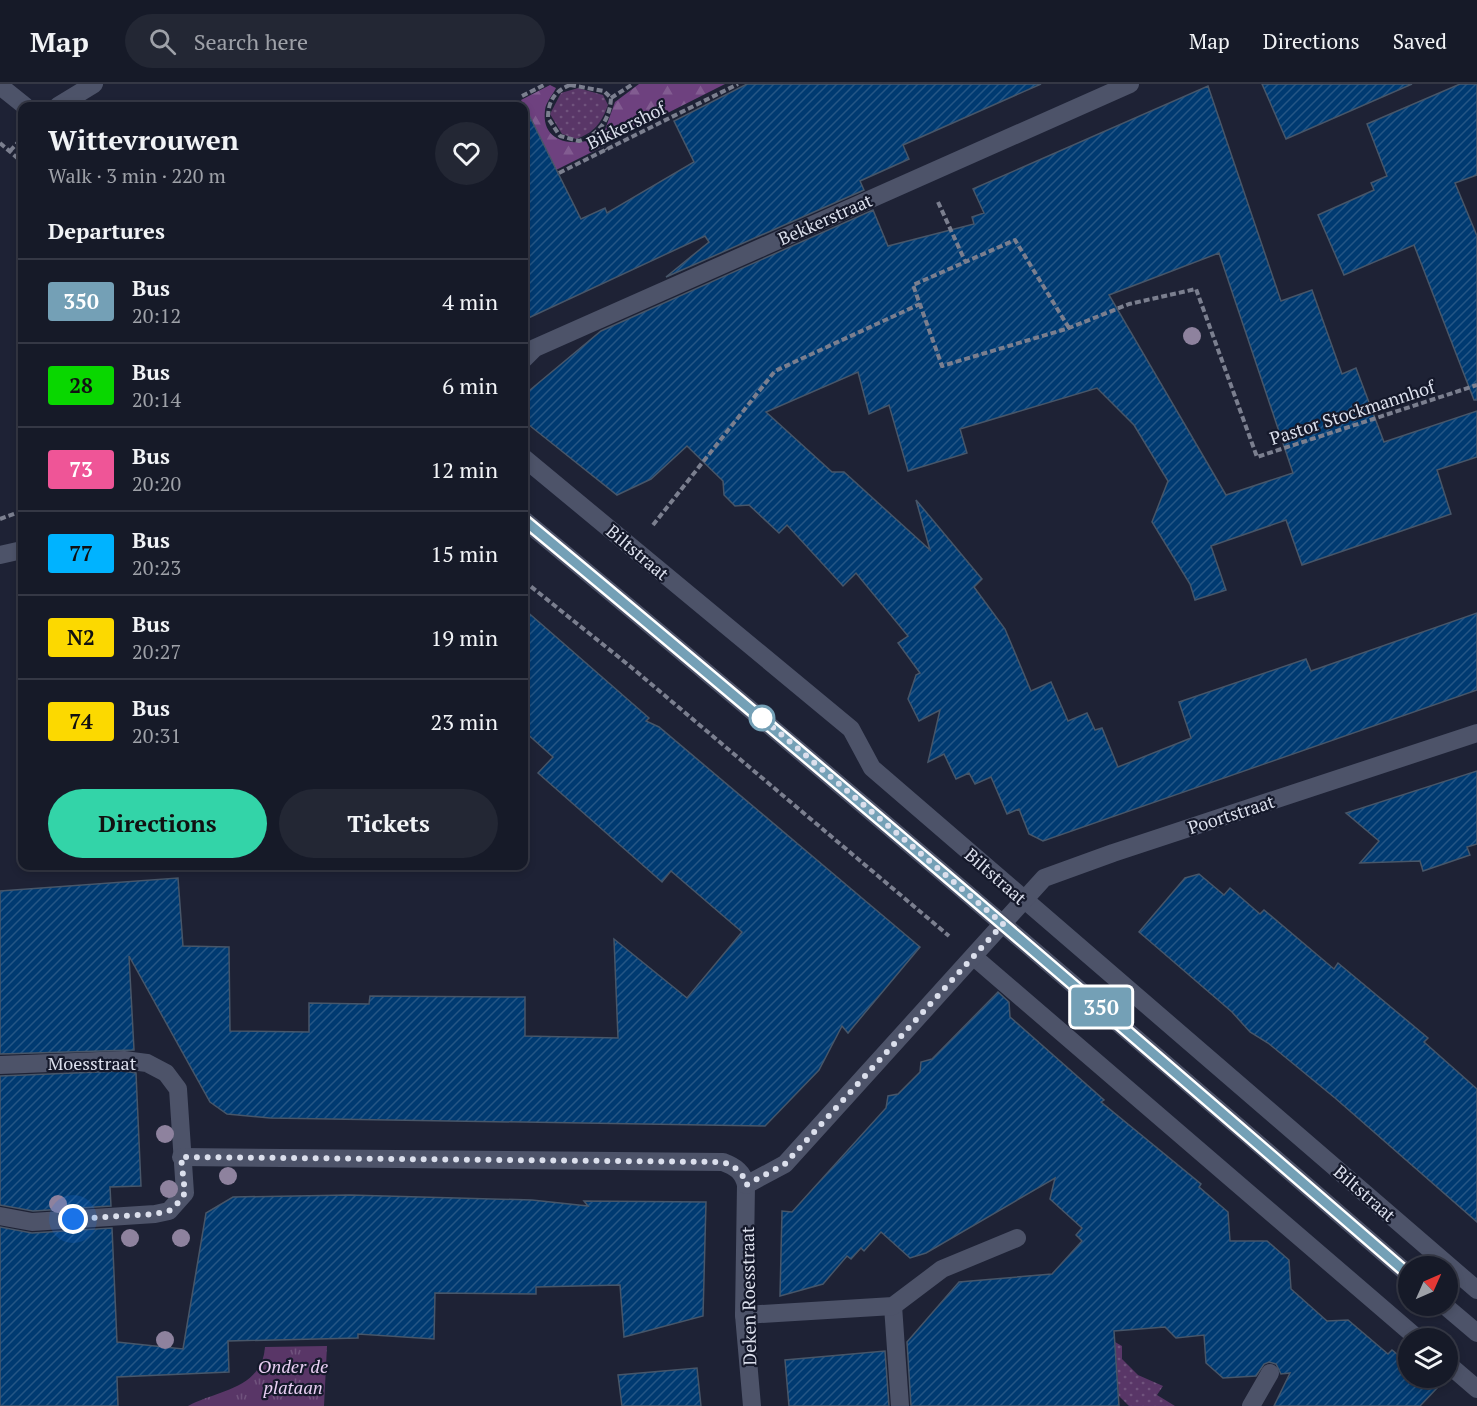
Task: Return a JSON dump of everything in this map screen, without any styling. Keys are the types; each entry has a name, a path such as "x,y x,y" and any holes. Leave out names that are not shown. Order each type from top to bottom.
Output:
{"street":[{"path":"65,102 94,84"},
{"name":"Bekkerstraat","path":"528,355 535,348 1130,84"},
{"path":"0,86 20,102"},
{"name":"Biltstraat","path":"528,461 850,729 872,768 1477,1290"},
{"name":"Biltstraat","path":"528,523 1003,924 1398,1265"},
{"path":"0,555 18,551"},
{"name":"Poortstraat","path":"746,1185 785,1164 1044,878 1477,733"},
{"path":"974,957 1405,1328"},
{"name":"Moesstraat","path":"0,1065 124,1060 147,1063 166,1073 178,1089 185,1193 169,1211 155,1214 32,1222 0,1216"},
{"path":"181,1157 723,1162 734,1166 744,1176 746,1185"},
{"name":"Deken Roesstraat","path":"746,1185 744,1315 752,1406"},
{"path":"744,1315 893,1306 942,1269 1017,1238"},
{"path":"893,1306 900,1406"},
{"path":"1457,1316 1477,1333"},
{"path":"1251,1406 1270,1373"},
{"path":"1458,1373 1477,1389"}],"path":[{"path":"522,96 546,84"},
{"path":"558,84 560,89"},
{"name":"Bikkershof","path":"610,98 633,84"},
{"name":"Bikkershof","path":"559,173 738,84"},
{"path":"582,86 604,91 610,98 609,111 600,130 595,134 572,141 554,130 548,112 551,100 560,89 582,86"},
{"path":"595,134 606,150"},
{"path":"10,151 18,142"},
{"path":"0,143 18,158"},
{"path":"942,211 965,261"},
{"name":"Pastor Stockmannhof","path":"1069,328 1015,240 913,285 942,366 1069,328 1129,304 1196,290 1257,457 1477,385"},
{"path":"634,549 775,371 920,304"},
{"path":"0,519 18,512"},
{"path":"528,584 974,957"}],"green space":[{"path":"639,84 725,84 610,142 601,141 615,102"},
{"path":"550,85 556,88 545,110 545,120 552,135 567,142 593,139 600,148 556,170 528,114 528,102 521,100"},
{"path":"578,88 603,95 608,105 596,126 588,134 576,139 562,134 550,114 561,93"},
{"path":"1115,1342 1122,1346 1122,1359 1138,1375 1163,1386 1157,1395 1175,1406 1129,1406 1119,1396"},
{"name":"Onder de plataan","path":"327,1346 324,1406 188,1406 247,1380 256,1372 262,1361 265,1347"}],"building":[{"path":"747,84 1041,84 903,145 909,159 860,181 864,190 666,277 709,242 705,236 528,318 528,113 581,219 605,208 607,213 694,162 674,121"},
{"path":"1262,84 1412,84 1286,139"},
{"path":"1460,84 1477,84 1477,175 1455,183 1477,236 1477,400 1474,400 1414,245 1344,275 1318,215 1374,190 1371,183 1387,176 1367,124"},
{"path":"1208,86 1281,301 1312,290 1342,374 1356,368 1384,442 1477,411 1477,457 1437,470 1451,514 1302,565 1286,520 1211,546 1226,590 1195,600 1190,584 1152,522 1168,481 1134,425 1097,388 960,429 967,453 908,471 889,405 869,414 858,372 766,412 832,472 844,472 930,550 916,500 982,579 974,587 1005,629 1031,691 1051,682 1068,721 1087,713 1095,730 1102,728 1118,767 1191,738 1179,702 1306,659 1311,671 1477,613 1477,690 1043,841 1029,834 1019,809 1007,814 991,777 975,784 969,773 956,779 944,754 928,762 940,710 919,721 908,699 916,675 920,673 898,643 908,636 856,573 843,586 787,525 779,533 749,505 735,506 724,495 723,481 687,446 651,479 617,495 528,424 528,392 601,331 873,210 888,246 974,224 972,217 984,213 973,189","holes":["1219,253 1293,473 1226,495 1109,295"]},
{"path":"528,612 649,718 646,721 659,727 920,947 848,1033 842,1026 819,1070 765,1126 270,1118 227,1114 210,1102 129,956 134,1050 0,1054 0,891 178,878 183,946 229,947 230,1031 309,1032 309,1003 369,1004 370,996 525,997 525,1036 618,1038 614,939 687,998 742,932 671,871 662,882 538,773 553,757 528,735"},
{"path":"1477,771 1477,844 1467,847 1470,855 1423,871 1420,861 1360,863 1379,841 1346,813"},
{"path":"1199,874 1224,895 1230,888 1260,914 1264,910 1334,969 1338,963 1428,1038 1424,1042 1477,1089 1477,1222 1335,1098 1268,1043 1250,1032 1232,1012 1139,932 1185,878"},
{"path":"998,992 1009,1002 1010,1017 1104,1100 1101,1102 1201,1184 1199,1187 1228,1212 1230,1241 1267,1241 1289,1260 1291,1289 1327,1321 1348,1320 1388,1354 1392,1350 1398,1355 1398,1388 1437,1388 1420,1406 1274,1406 1290,1373 1281,1374 1276,1364 1269,1362 1264,1364 1256,1376 1223,1378 1206,1363 1204,1335 1176,1338 1165,1327 1114,1331 1119,1406 911,1406 907,1342 959,1282 1052,1274 1082,1241 1076,1235 1082,1228 1050,1199 1055,1178 926,1253 910,1258 881,1232 864,1251 861,1248 851,1259 847,1256 823,1284 780,1296 782,1211 792,1212 886,1108 888,1096 898,1094 920,1072 921,1062 932,1059"},
{"path":"123,1071 136,1073 141,1186 110,1187 111,1206 33,1211 0,1205 0,1076"},
{"path":"349,1195 532,1200 588,1206 584,1201 706,1202 703,1316 624,1337 620,1285 536,1287 536,1294 435,1293 434,1339 358,1334 358,1338 228,1341 229,1372 117,1377 118,1406 0,1406 0,1227 32,1233 112,1228 117,1342 183,1349 206,1213 233,1197"},
{"path":"885,1351 889,1406 789,1406 785,1360"},
{"path":"697,1368 701,1406 622,1406 618,1375"}],"bus line":[{"name":"350","path":"528,523 750,708 1095,1002 1398,1265"}],"route":[{"path":"73,1219 155,1214 169,1211 185,1193 181,1157 723,1162 734,1166 744,1176 746,1185 785,1164 1003,924 762,718"}]}
